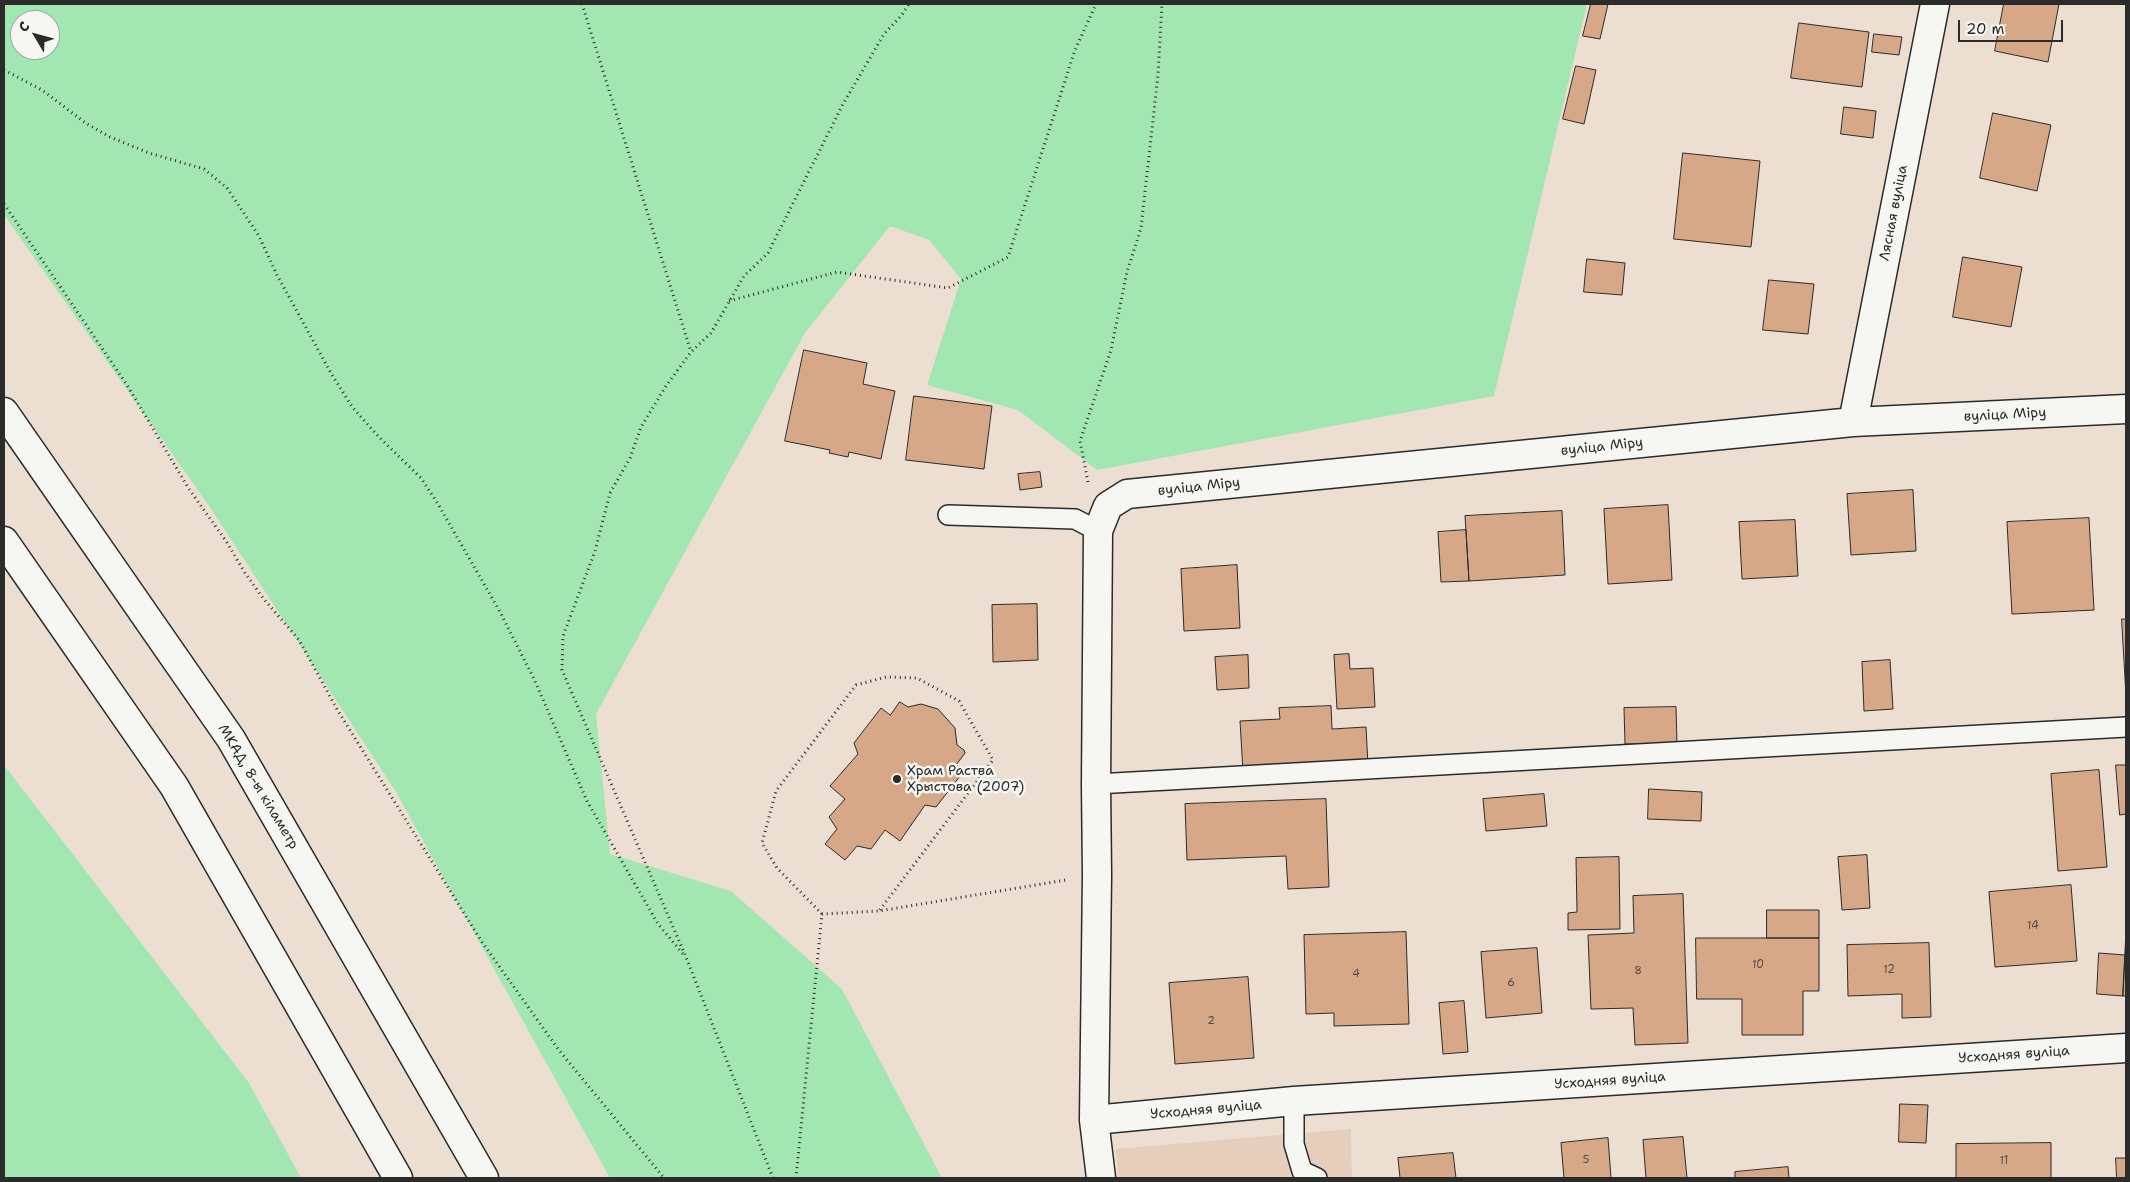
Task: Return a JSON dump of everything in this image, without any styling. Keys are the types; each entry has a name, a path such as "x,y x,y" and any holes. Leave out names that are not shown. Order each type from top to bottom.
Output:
{"main road":[{"name":"Лясная вуліца","path":"1853,422 1935,4"},
{"name":"вуліца Міру","path":"1098,531 1108,506 1127,494 1853,422 2126,409"},
{"name":"МКАД, 8-ы кіламетр","path":"4,412 231,739 484,1178"},
{"path":"1098,531 1094,1120 1101,1178"},
{"path":"4,542 174,786 398,1178"},
{"name":"Усходняя вуліца","path":"1094,1120 1294,1101 2126,1048"}],"lane":[{"path":"948,515 1075,519 1098,531"},
{"path":"1096,784 2126,727"},
{"path":"1294,1101 1294,1144 1302,1171 1317,1178"}],"path":[{"path":"582,4 691,352"},
{"path":"773,1178 686,957 562,670 563,636 595,551 610,493 630,458 641,427 666,386 691,352 711,333 744,276 768,253 843,104 884,34 901,16 909,4"},
{"path":"729,301 836,272 948,288 1008,257 1075,50 1096,4"},
{"path":"1080,441 1112,350 1127,272 1140,228 1158,75 1162,4"},
{"path":"4,70 42,90 87,124 110,137 148,153 204,169 227,188 259,236 277,276 332,375 353,408 379,437 421,478 438,504 499,610 534,679 587,801 658,924 686,957"},
{"path":"4,204 127,385 189,489 226,541 245,573 263,598 299,640 338,711 482,942 558,1049 664,1178"},
{"path":"878,912 993,760 959,701 917,678 886,677 856,685 776,791 762,843 777,868 822,914 878,912 1097,875"},
{"path":"796,1178 822,914"}],"shaded area":[{"path":"1351,1129 1352,1178 1118,1178 1116,1149"}],"green space":[{"path":"4,4 1587,4 1494,396 1097,470 1018,410 927,385 961,279 929,240 890,226 805,333 596,714 610,854 731,891 842,989 942,1178 610,1178 396,792 211,509 4,215"},
{"path":"4,765 249,1083 301,1178 4,1178"}],"building":[{"path":"1591,4 1608,4 1600,39 1583,36"},
{"path":"2004,4 2059,4 2048,62 1995,51"},
{"path":"1799,23 1869,32 1862,87 1791,78"},
{"path":"1874,34 1902,37 1899,55 1872,52"},
{"path":"1576,66 1596,70 1584,124 1563,119"},
{"path":"1844,107 1876,111 1873,138 1841,134"},
{"path":"1993,113 2051,125 2037,191 1980,178"},
{"path":"1683,153 1760,161 1751,247 1674,239"},
{"path":"1963,257 2022,267 2011,327 1953,317"},
{"path":"1587,259 1625,263 1622,295 1584,292"},
{"path":"1769,280 1814,284 1808,334 1763,330"},
{"path":"804,350 867,363 863,384 895,391 881,459 849,452 848,457 829,453 830,450 785,441"},
{"path":"914,396 992,406 984,469 906,460"},
{"path":"1040,472 1042,487 1020,490 1018,474"},
{"path":"1913,490 1916,551 1851,555 1847,494"},
{"path":"1668,505 1672,580 1608,584 1604,509"},
{"path":"1562,511 1565,575 1469,581 1465,516"},
{"path":"2089,518 2094,610 2012,614 2007,522"},
{"path":"1795,520 1798,576 1742,579 1739,522"},
{"path":"1466,530 1469,581 1441,582 1438,532"},
{"path":"1237,565 1240,628 1184,631 1181,569"},
{"path":"1037,604 1038,660 993,662 992,605"},
{"path":"2122,619 2126,619 2126,696"},
{"path":"1349,654 1350,669 1373,668 1375,707 1337,709 1334,655"},
{"path":"1248,655 1249,688 1217,690 1215,657"},
{"path":"1890,660 1893,709 1864,711 1862,662"},
{"name":"Храм Раства Хрыстова (2007)","path":"900,702 908,707 921,704 938,709 955,728 957,745 965,753 956,765 964,771 936,807 925,805 900,841 885,830 871,849 857,846 845,860 825,844 837,829 829,817 845,799 830,786 858,754 854,743 881,708 890,715"},
{"path":"1331,706 1332,729 1366,727 1368,765 1243,772 1240,721 1280,719 1279,708"},
{"path":"1676,707 1677,743 1625,744 1624,708"},
{"path":"2116,765 2126,765 2126,814 2120,815"},
{"path":"2099,770 2107,867 2058,871 2051,774"},
{"path":"1649,789 1702,792 1701,821 1648,819"},
{"path":"1544,794 1547,826 1486,831 1483,799"},
{"path":"1326,799 1329,887 1288,889 1286,856 1187,860 1185,804"},
{"path":"1867,855 1870,908 1842,910 1838,857"},
{"path":"1619,857 1620,929 1568,930 1568,913 1577,912 1576,858"},
{"path":"2071,885 2077,961 1995,967 1989,892"},
{"path":"1683,894 1688,1043 1635,1045 1633,1008 1591,1009 1588,935 1634,933 1633,896"},
{"path":"1767,910 1819,910 1819,938 1767,938"},
{"path":"1406,932 1409,1024 1334,1026 1334,1013 1306,1014 1304,935"},
{"path":"2126,932 2126,996 2123,996"},
{"path":"1696,938 1819,938 1819,991 1803,991 1803,1035 1742,1035 1742,999 1697,999"},
{"path":"1929,943 1931,1017 1902,1018 1902,994 1848,996 1847,945"},
{"path":"1537,948 1542,1013 1486,1018 1481,952"},
{"path":"2099,953 2125,955 2123,996 2097,994"},
{"path":"1248,977 1254,1058 1175,1064 1169,983"},
{"path":"1464,1001 1468,1052 1443,1054 1439,1003"},
{"path":"1900,1104 1928,1105 1926,1143 1899,1142"},
{"path":"1683,1137 1687,1178 1646,1178 1643,1140"},
{"path":"1608,1138 1611,1178 1564,1178 1561,1143"},
{"path":"2051,1143 2051,1178 1956,1178 1956,1144"},
{"path":"1453,1153 1456,1178 1400,1178 1398,1158"},
{"path":"2116,1158 2126,1158 2126,1178 2117,1178"},
{"path":"1788,1167 1789,1178 1735,1178 1735,1172"}],"place":[{"name":"Храм Раства Хрыстова (2007)","path":"897,779"}]}
